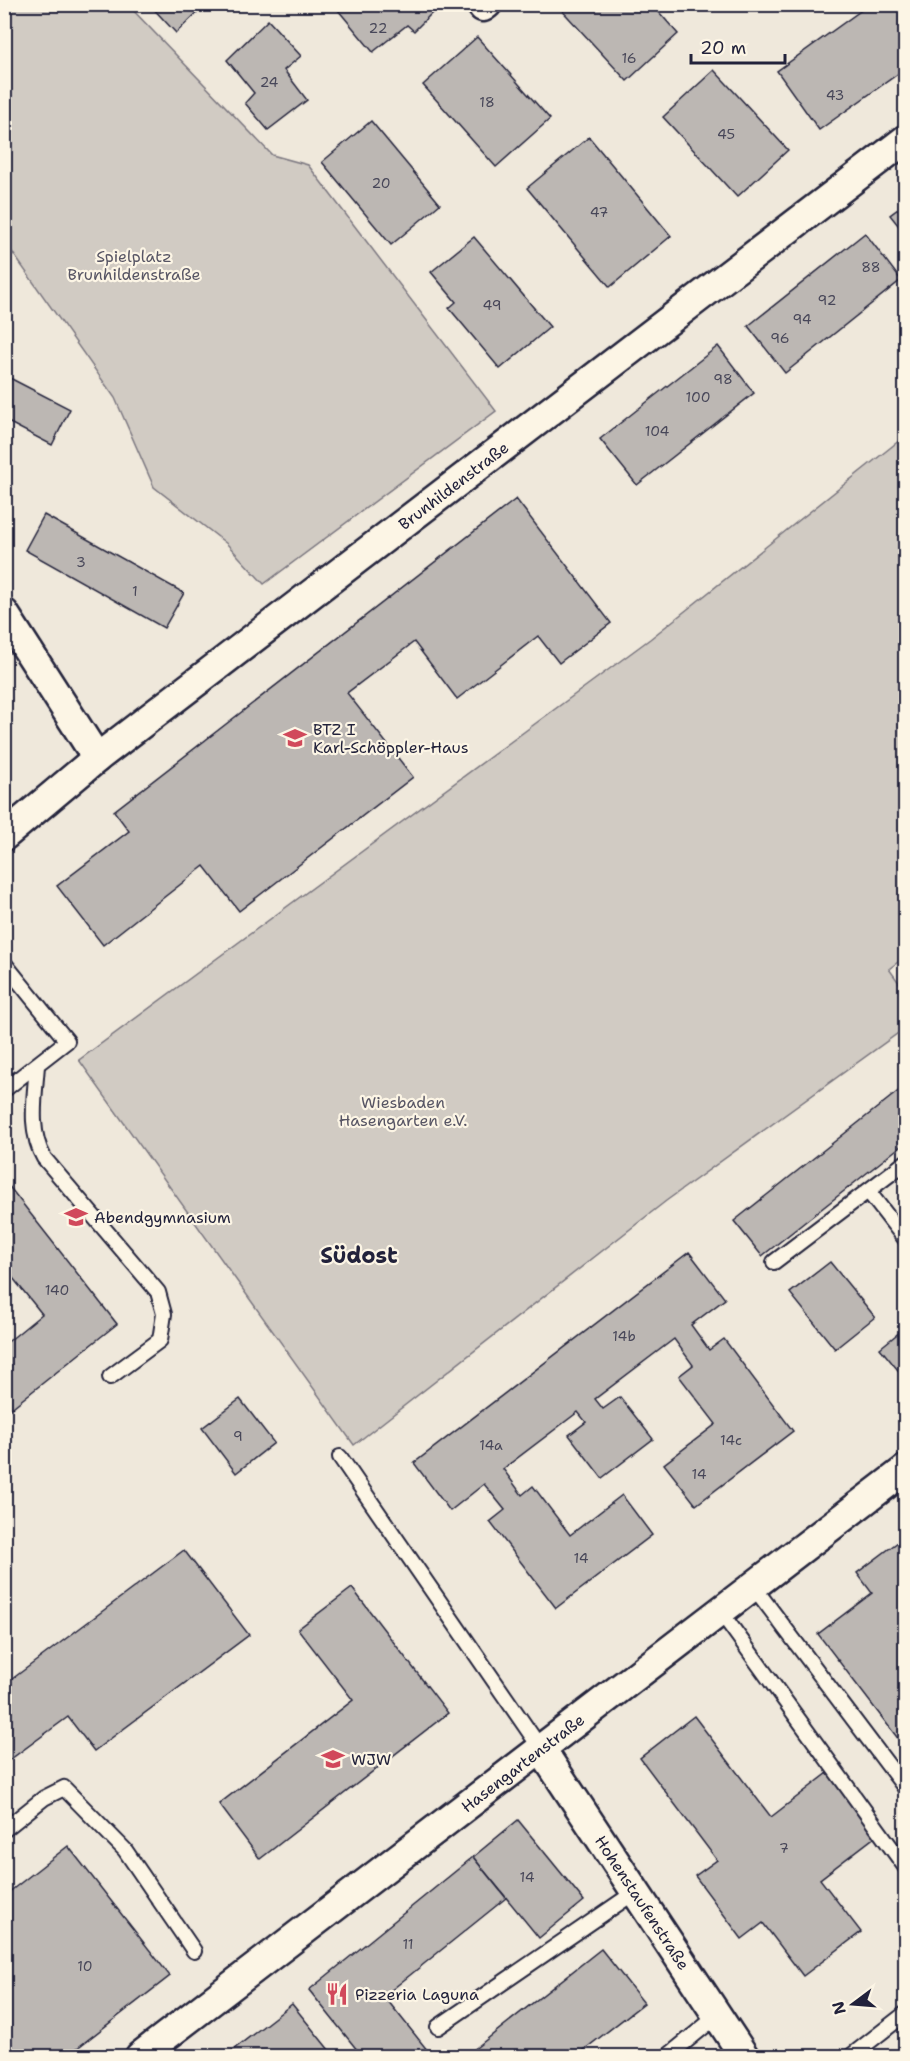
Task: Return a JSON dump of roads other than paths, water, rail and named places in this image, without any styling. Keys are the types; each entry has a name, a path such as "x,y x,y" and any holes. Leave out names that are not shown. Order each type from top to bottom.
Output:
{"street":[{"path":"481,4 483,7 486,4"},
{"name":"Brunhildenstraße","path":"4,836 97,758 906,139"},
{"path":"4,613 97,758"},
{"name":"Hasengartenstraße","path":"140,2056 906,1469"},
{"name":"Hohenstaufenstraße","path":"541,1749 744,2056"}],"lane":[{"path":"4,963 67,1041 4,1090"},
{"path":"37,1065 34,1109 37,1146 44,1158 158,1292 165,1314 160,1340 110,1377"},
{"path":"774,1262 906,1162"},
{"path":"868,1191 906,1240"},
{"path":"340,1457 541,1749"},
{"path":"753,1586 906,1789"},
{"path":"720,1611 906,1868"},
{"path":"4,1830 44,1798 64,1788 125,1850 194,1951"},
{"path":"438,2027 635,1892"},
{"path":"851,2056 906,2013"},
{"path":"668,2056 717,2016"}],"place":[{"name":"BTZ I Karl-Schöppler-Haus","path":"295,738"},
{"name":"Abendgymnasium","path":"76,1217"},
{"name":"WJW","path":"333,1759"},
{"name":"Pizzeria Laguna","path":"337,1994"}],"district":[{"name":"Südost","path":"359,1255"}],"park label":[{"name":"Spielplatz Brunhildenstraße","path":"134,265"},
{"name":"Wiesbaden Hasengarten e.V.","path":"403,1111"}]}
